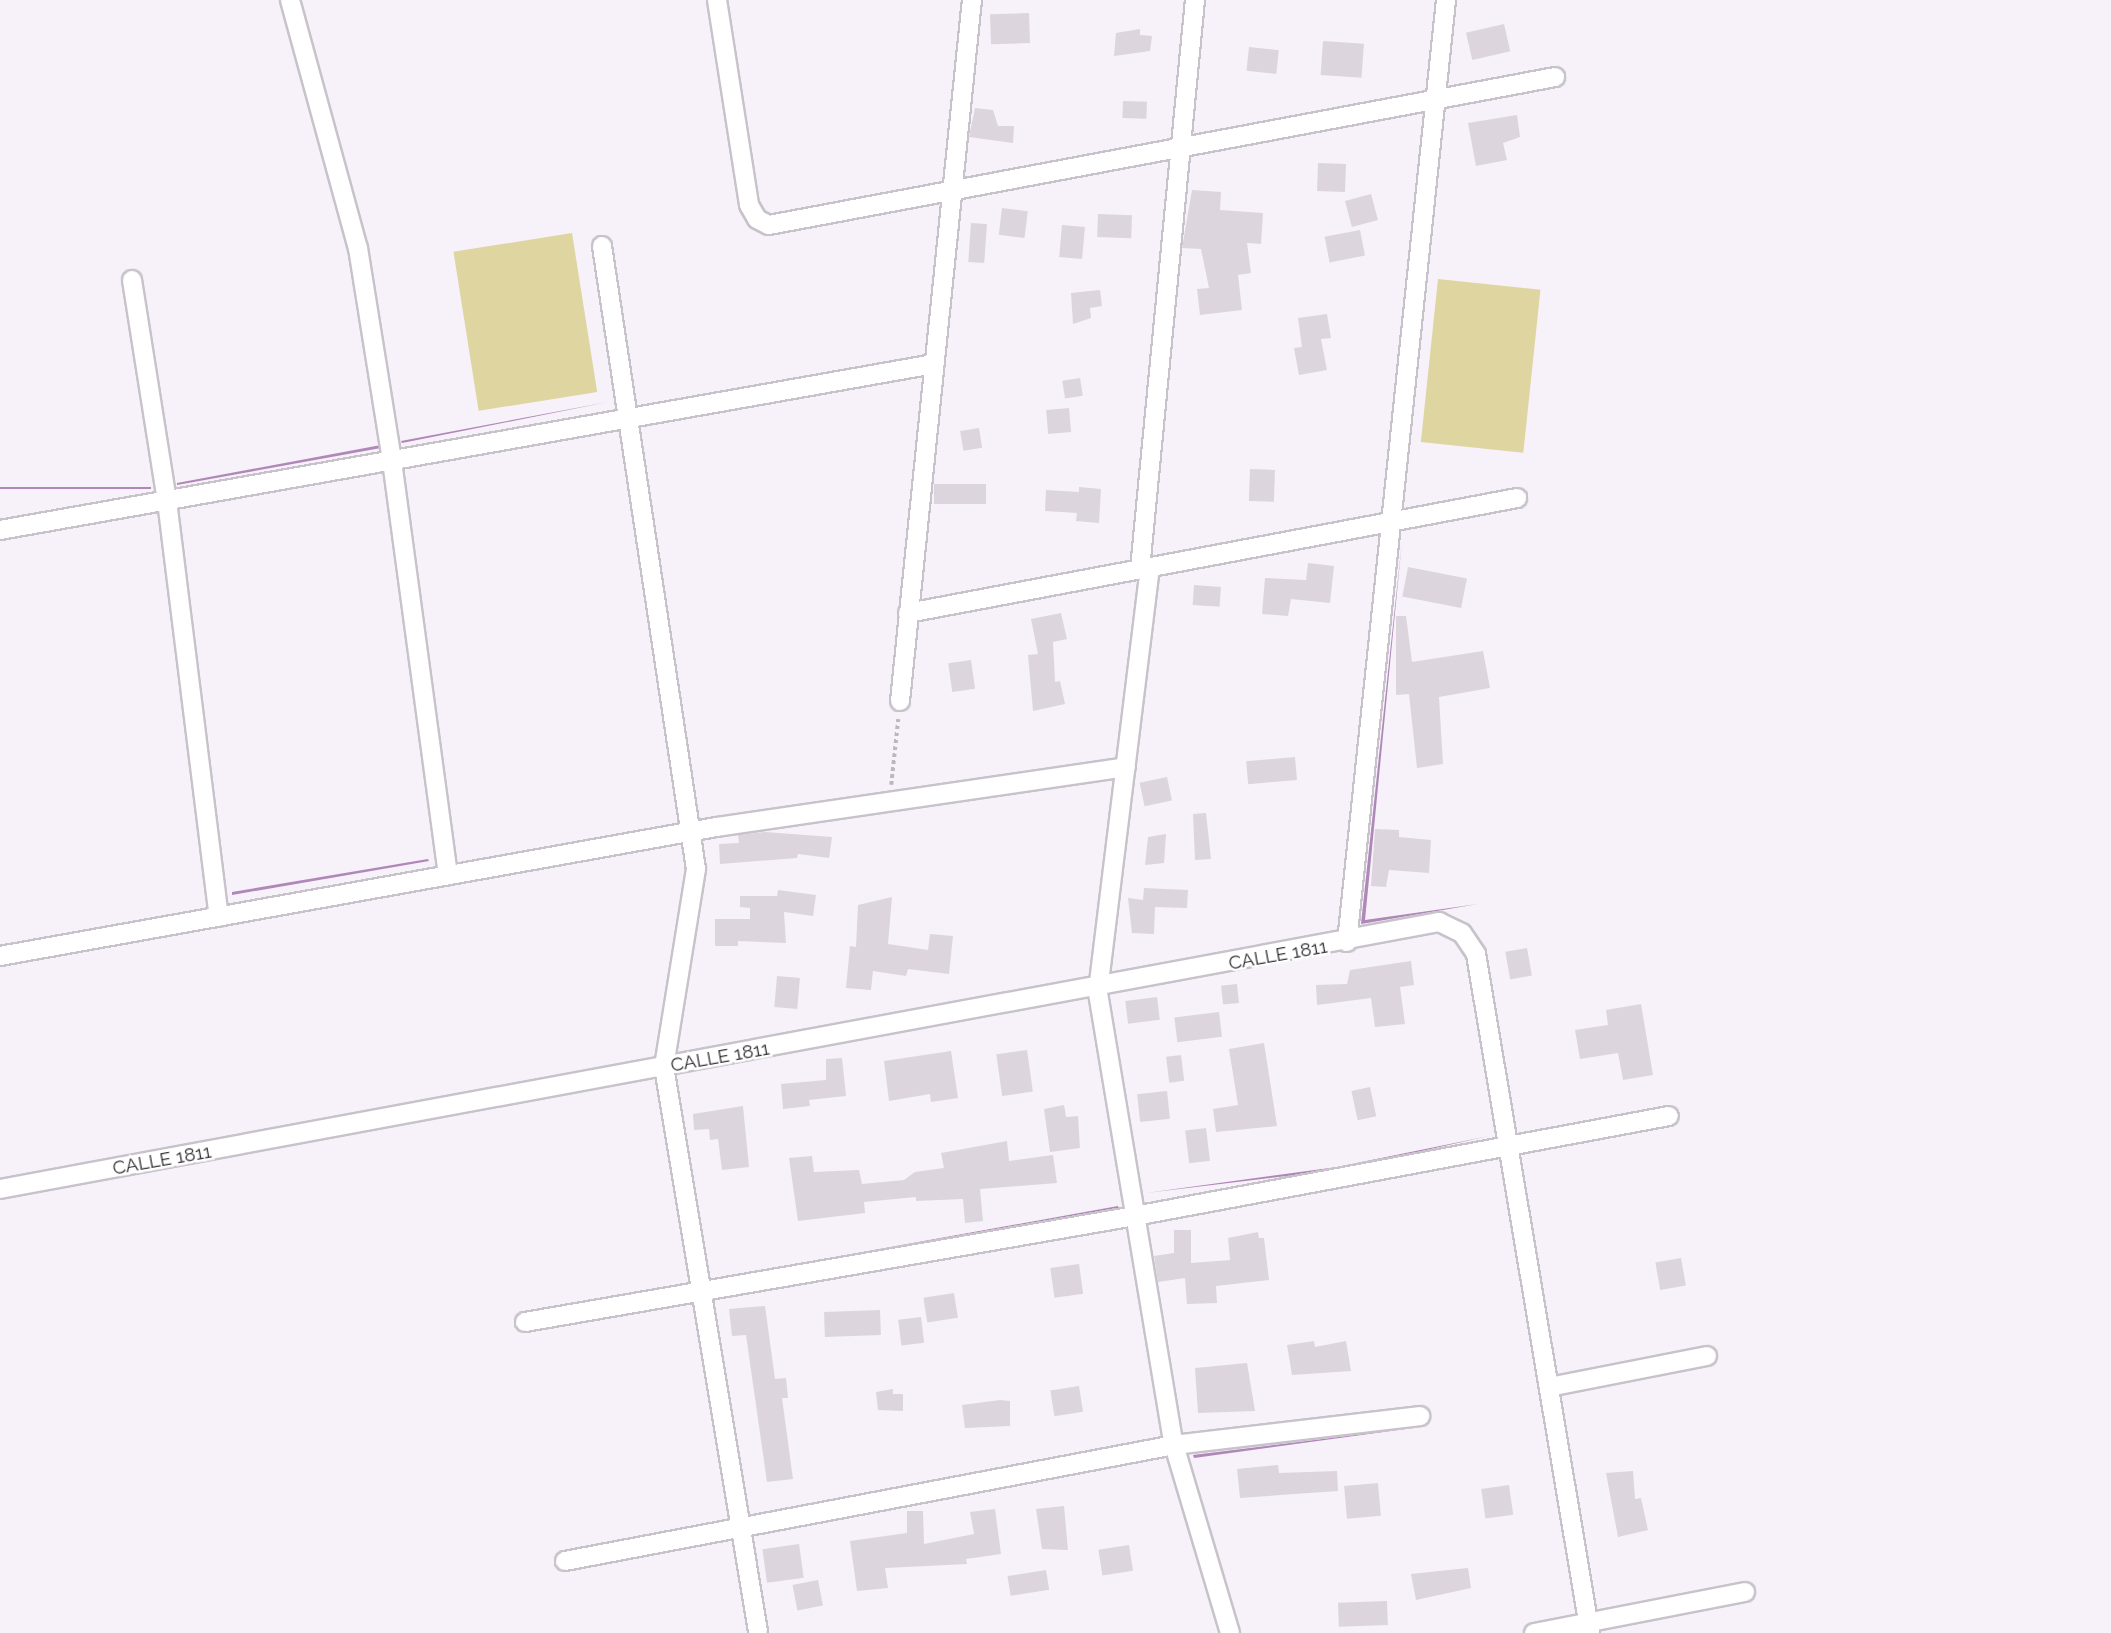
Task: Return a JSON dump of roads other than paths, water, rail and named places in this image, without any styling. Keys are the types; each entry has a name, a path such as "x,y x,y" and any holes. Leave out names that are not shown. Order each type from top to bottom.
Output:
{"street":[{"path":"290,0 358,248 392,461 448,875"},
{"path":"717,0 749,205 757,219 769,225 1555,77"},
{"path":"900,701 972,0"},
{"path":"1195,0 1126,767 1099,988 1174,1445 1230,1633"},
{"path":"1348,942 1389,522 1446,0"},
{"path":"602,246 690,832 694,891 664,1068 758,1631"},
{"path":"132,280 167,500 219,916"},
{"path":"0,530 934,364"},
{"path":"908,612 1517,498"},
{"path":"0,956 690,832 889,800 1126,767"},
{"name":"CALLE 1811","path":"0,1189 1348,942 1439,922 1462,933 1476,954 1506,1146"},
{"path":"525,1322 1135,1216 1669,1116"},
{"path":"1506,1146 1589,1627"},
{"path":"1549,1388 1707,1356"},
{"path":"565,1561 1174,1445 1420,1416"},
{"path":"1534,1633 1589,1627 1745,1592"}]}
